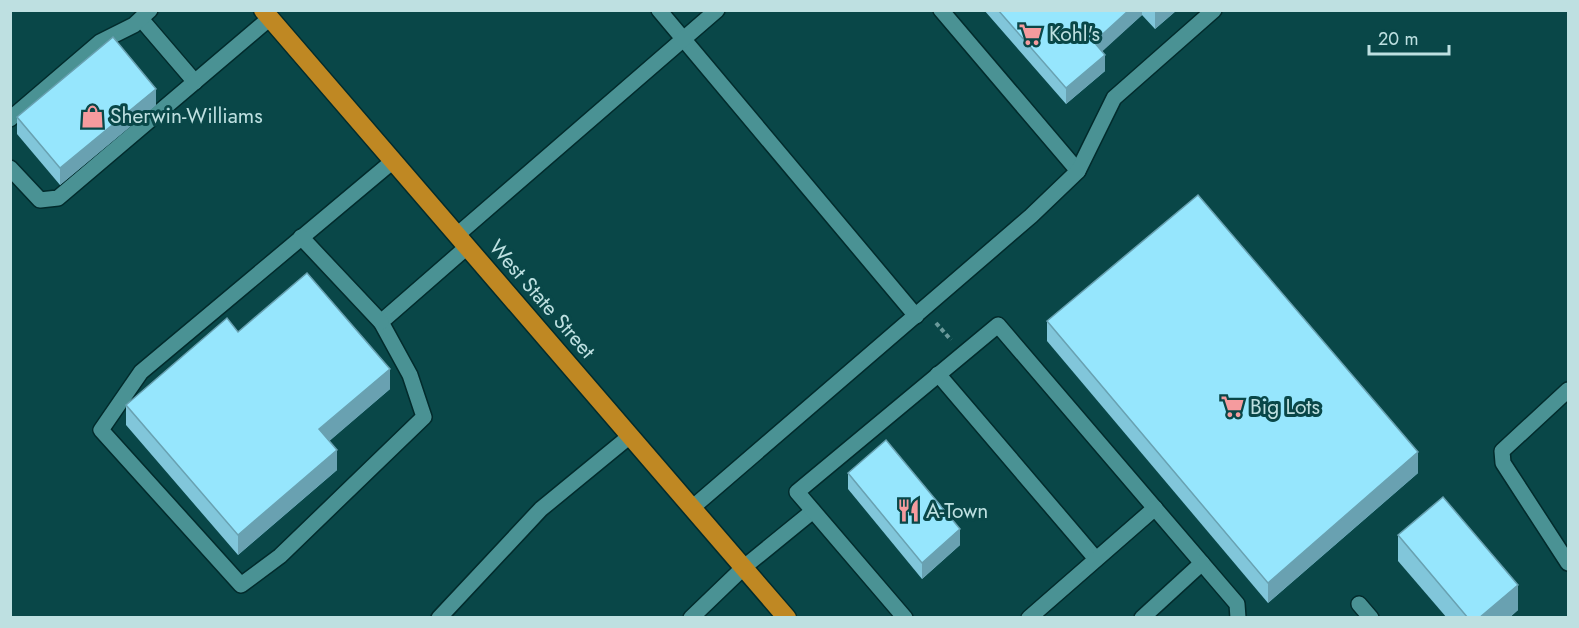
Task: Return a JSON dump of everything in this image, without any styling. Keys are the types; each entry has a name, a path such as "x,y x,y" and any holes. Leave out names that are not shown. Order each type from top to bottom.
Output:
{"highway":[{"name":"West State Street","path":"266,14 786,618"}],"lane":[{"path":"659,10 920,312"},
{"path":"381,322 462,241 717,10"},
{"path":"941,10 1078,171"},
{"path":"692,508 1031,216 1078,171 1114,98 1214,10"},
{"path":"10,168 40,200 58,198 195,82 266,14"},
{"path":"10,119 100,42 145,15 195,82"},
{"path":"301,237 381,322 410,375 424,417 280,556 241,585 101,430 141,372 301,237 393,161"},
{"path":"905,618 797,492 998,325 1237,604 1238,618"},
{"path":"938,374 1096,559"},
{"path":"1569,390 1502,451 1503,463 1569,563"},
{"path":"439,618 542,509 630,436"},
{"path":"1029,618 1155,508"},
{"path":"691,618 743,568 813,511"},
{"path":"1142,618 1202,563"},
{"path":"1359,604 1371,618"}],"path":[{"path":"920,312 963,354"}],"building":[{"path":"998,10 1129,10 1094,42 1105,55 1066,88"},
{"path":"113,37 156,89 60,168 17,117"},
{"name":"Big Lots","path":"1198,195 1418,452 1268,583 1047,321"},
{"path":"307,273 390,369 319,429 337,450 238,535 126,405 227,318 238,332"},
{"path":"886,440 960,529 922,563 848,473"},
{"path":"1443,497 1518,585 1479,618 1468,618 1398,535"}],"place":[{"name":"Kohl's","path":"1031,34"},
{"name":"Sherwin-Williams","path":"92,116"},
{"name":"Big Lots","path":"1232,407"},
{"name":"A-Town","path":"908,511"}]}
